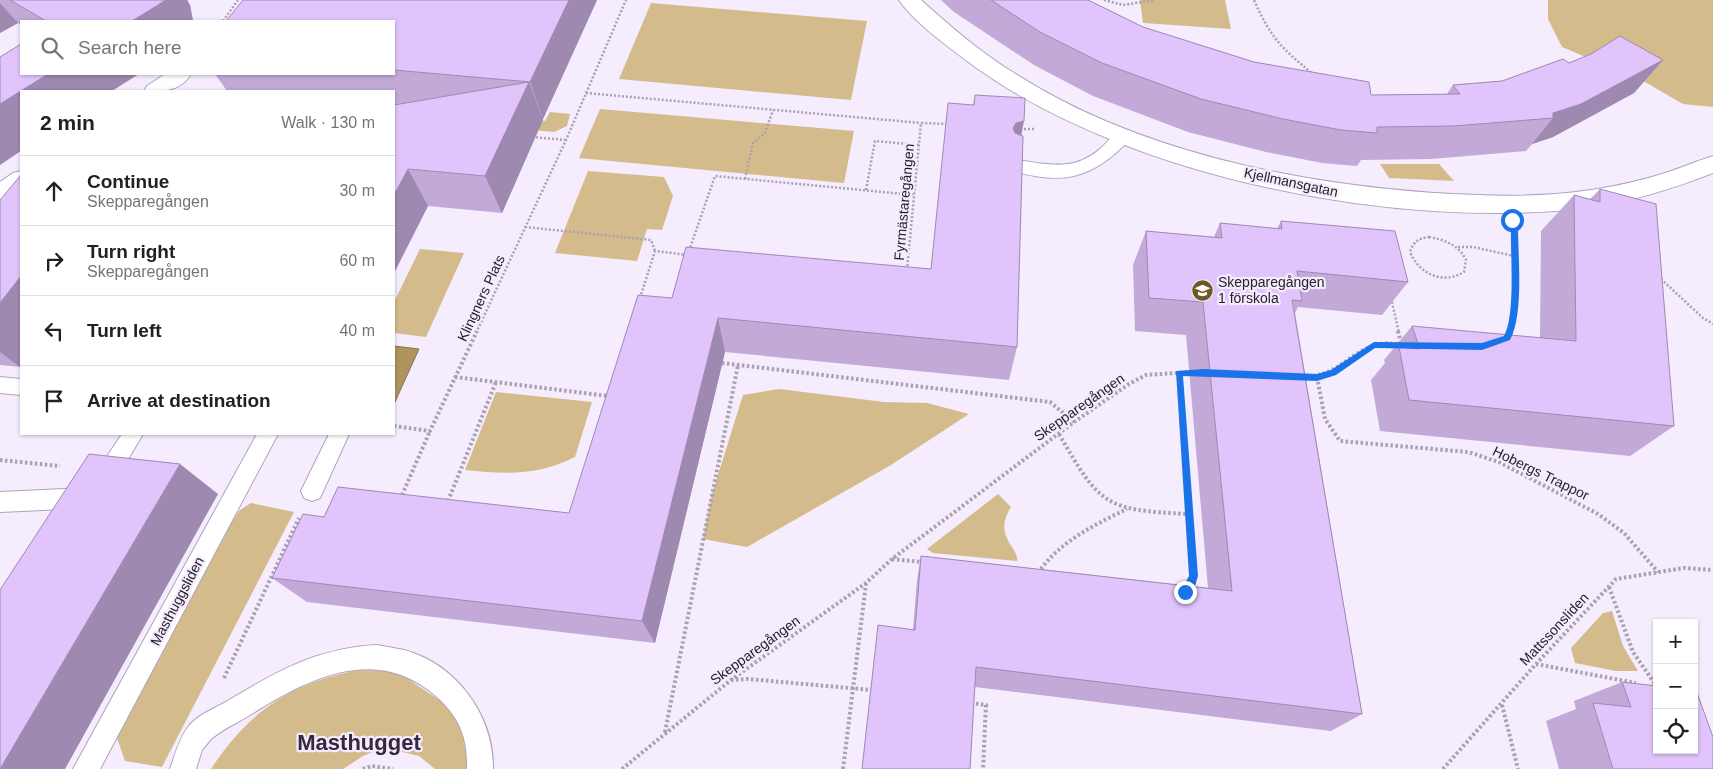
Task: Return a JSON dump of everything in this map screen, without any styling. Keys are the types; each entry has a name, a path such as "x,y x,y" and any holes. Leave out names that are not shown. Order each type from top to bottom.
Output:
{"street":[{"name":"Kjellmansgatan","path":"909,0 963,49 999,73 1061,108 1124,135 1205,163 1317,189 1425,202 1506,204 1621,194 1668,181 1713,164"},
{"path":"156,90 179,75"},
{"path":"0,194 20,180"}],"lane":[{"path":"1016,166 1072,171 1109,151 1124,135"},
{"path":"0,385 20,387"},
{"path":"77,522 132,435"},
{"name":"Masthuggsliden","path":"86,769 267,435"},
{"path":"312,490 339,435"},
{"path":"0,502 33,498 92,498"},
{"path":"183,769 198,735 272,685 328,661 370,655 410,664 442,682 468,712 482,747 480,769"}],"path":[{"path":"224,20 238,0"},
{"name":"Klingners Plats","path":"410,496 401,495 566,140 626,0"},
{"path":"1104,0 1123,5 1155,0"},
{"path":"1254,0 1266,26 1283,50 1317,78"},
{"path":"586,94 957,125"},
{"path":"745,179 753,143 765,133 773,110"},
{"name":"Fyrmästaregången","path":"906,279 921,123"},
{"path":"528,136 566,140"},
{"path":"866,190 875,141 919,145"},
{"path":"686,264 715,176 914,195"},
{"path":"1500,341 1507,338 1512,328 1514,226 1506,204"},
{"path":"525,227 651,240 655,251 637,306"},
{"path":"1457,248 1465,256 1466,269 1460,275 1451,278 1433,275 1421,269 1414,261 1410,252 1416,241 1430,237 1442,239 1457,248 1472,247 1514,256"},
{"path":"655,251 688,255"},
{"path":"1656,274 1703,318 1713,324"},
{"path":"1390,297 1401,344"},
{"path":"1298,377 1317,377 1333,373 1374,345 1410,344"},
{"path":"722,363 1037,400 1055,406 1074,422"},
{"path":"665,733 738,365"},
{"name":"Skepparegången","path":"622,769 731,680 866,583 892,559 1074,422 1146,375 1196,372"},
{"path":"1178,373 1193,576 1190,586 1185,592"},
{"path":"455,377 609,396"},
{"name":"Hobergs Trappor","path":"1317,377 1322,414 1330,430 1340,441 1468,452 1499,462 1598,514 1624,533 1658,572"},
{"path":"448,501 496,382"},
{"path":"606,405 612,387"},
{"path":"395,426 430,431"},
{"path":"1059,434 1096,492 1119,506 1188,514"},
{"path":"0,460 110,471"},
{"path":"223,681 312,490"},
{"path":"439,500 458,502"},
{"path":"1047,577 1037,575 1044,561 1090,529 1128,508"},
{"path":"892,559 931,563"},
{"name":"Mattssonsliden","path":"1443,769 1502,705 1536,664 1616,579 1684,568 1713,570"},
{"path":"843,769 866,583"},
{"path":"1608,587 1624,637 1634,657 1653,682"},
{"path":"1536,664 1638,684"},
{"path":"731,680 748,678 872,690"},
{"path":"1648,686 1653,687"},
{"path":"968,702 986,705 983,769"},
{"path":"1502,705 1518,769"},
{"path":"363,769 372,766 393,769"}],"shaded area":[{"path":"1140,0 1225,0 1231,29 1143,23"},
{"path":"1548,0 1713,0 1713,107 1683,104 1645,82 1562,47 1548,19"},
{"path":"651,3 867,21 851,100 619,79"},
{"path":"395,108 545,121 550,112 570,114 567,126 554,132 395,117"},
{"path":"600,109 854,131 844,183 579,158"},
{"path":"1380,164 1439,164 1454,181 1389,178"},
{"path":"588,171 664,177 673,196 662,230 647,229 637,261 555,253"},
{"path":"420,249 464,253 426,337 395,333 395,300"},
{"path":"395,346 419,349 395,402"},
{"path":"779,389 884,402 927,403 969,414 891,465 747,547 703,539 712,494 743,395"},
{"path":"496,392 592,402 575,457 548,468 534,471 507,473 465,470"},
{"path":"998,494 1011,507 1004,526 1005,534 1015,551 1017,561 933,553 927,549"},
{"path":"251,503 294,512 162,767 125,761 117,738 231,523 240,510"},
{"path":"1612,611 1623,646 1638,671 1616,671 1575,663 1571,648 1603,613"},
{"path":"358,670 387,671 404,676 452,709 460,720 472,769 435,769 419,756 390,749 375,751 363,756 343,769 211,769 240,731 273,703 312,683"}],"building":[{"path":"10,0 166,0 134,20 44,20"},
{"path":"243,0 569,0 530,82 395,70 395,20 227,20"},
{"path":"991,0 1088,0 1143,27 1254,62 1369,82 1371,95 1460,94 1453,85 1502,81 1563,59 1569,63 1591,54 1620,36 1663,60 1581,104 1553,113 1553,118 1454,126 1377,127 1377,133 1341,130 1283,119 1201,99 1102,63 1040,32"},
{"path":"20,45 20,75 46,75 0,104 0,57"},
{"path":"529,82 485,176 408,169 395,193 395,105"},
{"path":"975,95 1025,98 1024,121 1016,123 1013,128 1015,133 1023,136 1017,347 718,318 642,621 272,578 303,514 324,517 338,487 569,513 638,295 672,298 686,247 931,269 948,103 974,105"},
{"path":"20,176 20,277 0,303 0,200"},
{"path":"1600,189 1656,204 1674,426 1409,400 1399,347 1420,349 1412,326 1576,341 1574,195 1600,202"},
{"path":"1281,221 1395,231 1408,282 1297,271 1302,301 1292,300 1362,714 976,667 970,769 862,769 878,625 915,630 921,556 1232,591 1203,302 1149,298 1146,231 1222,238 1220,223 1282,229"},
{"path":"89,454 180,464 0,769 0,590"},
{"path":"1622,682 1653,686 1653,754 1698,754 1698,696 1713,737 1713,769 1613,769 1593,703 1631,707"}],"place":[{"name":"Skepparegången 1 förskola","path":"1202,290"}],"district":[{"name":"Masthugget","path":"359,742"}],"route":[{"path":"1185,592 1190,586 1193,576 1178,373 1204,372 1317,377 1333,373 1374,345 1482,347 1507,338 1512,328 1514,313 1514,226 1512,220"}]}
